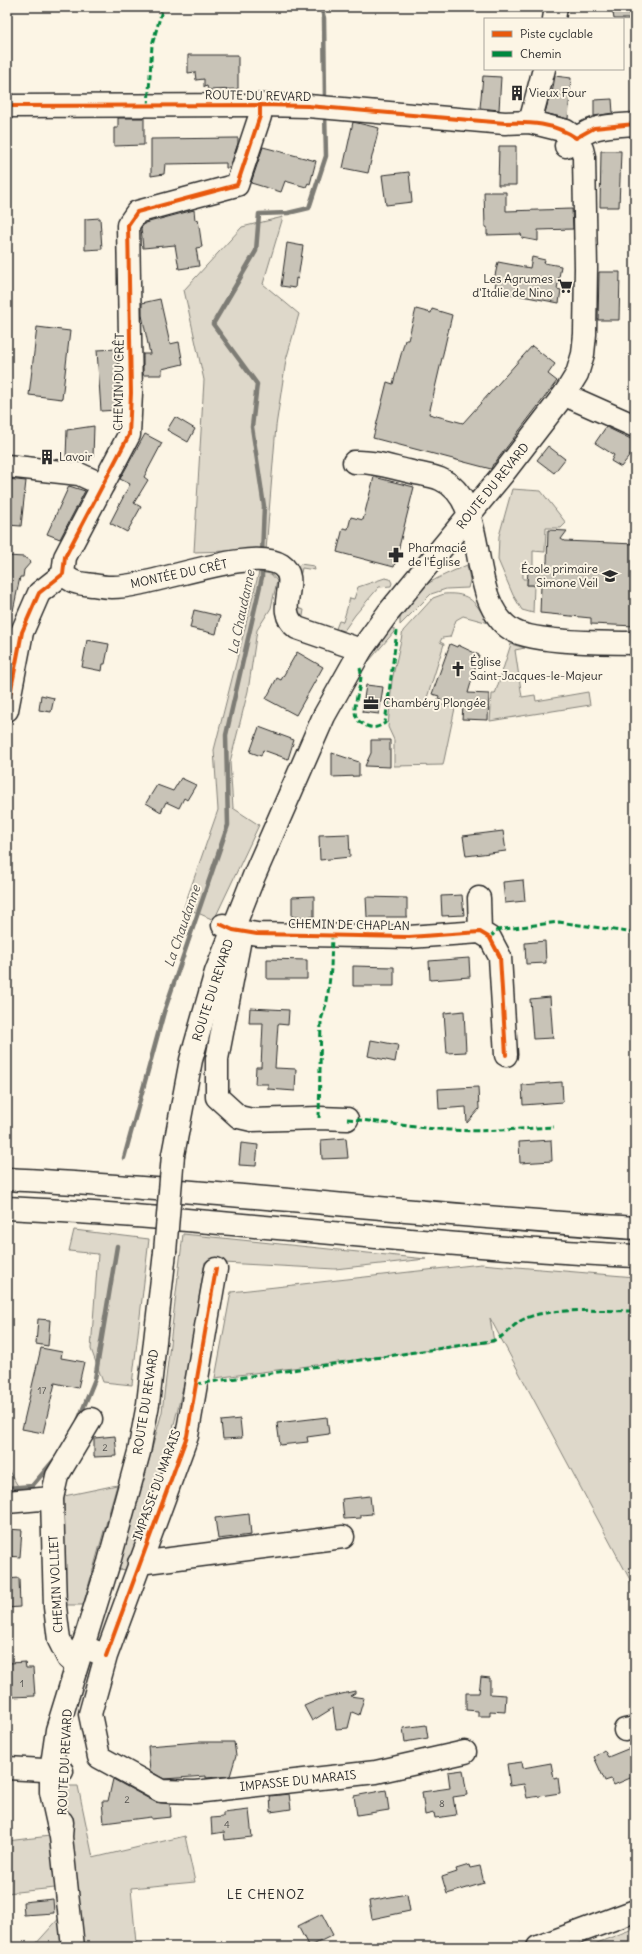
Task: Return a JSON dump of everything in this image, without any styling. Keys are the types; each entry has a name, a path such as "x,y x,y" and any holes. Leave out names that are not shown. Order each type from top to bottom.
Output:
{"main road":[{"path":"554,18 556,7"},
{"path":"530,122 544,70"},
{"name":"CHEMIN DU CRÊT","path":"63,574 65,557 129,435 131,393 128,225 137,212 237,185 260,116 260,105"},
{"name":"ROUTE DU REVARD","path":"7,106 308,106 340,110 505,122 530,122 566,131 571,142 584,157 586,268 585,334 583,354 577,374 566,392 388,614 361,650 324,716 226,927 192,1060 173,1155 165,1252 148,1404 139,1452 108,1562 57,1730 54,1810 61,1837 73,1947"},
{"name":"ROUTE DU REVARD","path":"7,121 123,106"},
{"name":"ROUTE DU REVARD","path":"505,122 546,136 571,142"},
{"path":"571,142 594,128 635,124"},
{"path":"566,392 572,398 635,426"},
{"path":"354,462 368,462 441,480 462,498 489,600 496,615 511,629 522,635 573,641 635,643"},
{"path":"7,466 78,474 103,485"},
{"name":"MONTÉE DU CRÊT","path":"63,574 72,582 112,588 173,577 235,562 267,562 288,574 290,583 286,612 289,622 297,628 361,650"},
{"path":"7,710 22,632 39,593 63,574"},
{"path":"479,898 480,932 490,938 500,957 506,1055"},
{"path":"226,927 239,944 217,1059 217,1097 239,1117 252,1120 319,1118 347,1119"},
{"name":"CHEMIN DE CHAPLAN","path":"226,927 256,934 409,937 480,932"},
{"path":"7,1179 80,1183 496,1218 635,1228"},
{"path":"7,1208 92,1213 490,1247 635,1256"},
{"name":"IMPASSE DU MARAIS","path":"216,1269 187,1436 106,1656 90,1714 99,1757 161,1791 195,1792 376,1772 465,1752"},
{"name":"CHEMIN VOLLIET","path":"79,1655 68,1658 59,1640 55,1607 52,1498 57,1476 91,1419"},
{"path":"7,1502 52,1498"},
{"path":"139,1563 343,1537"},
{"path":"79,1655 106,1656"},
{"path":"7,1768 56,1771"},
{"path":"538,1947 635,1911"}],"shaded area":[{"path":"283,217 263,284 299,314 286,360 276,426 266,550 194,552 204,380 184,290 242,227"},
{"path":"512,489 541,491 566,523 561,528 546,528 545,552 533,551 533,570 523,571 523,579 527,579 527,585 534,585 533,613 522,610 513,595 498,560 499,536"},
{"path":"300,564 314,566 315,570 302,568 293,607 304,610 302,622 335,631 339,621 343,622 350,598 354,599 358,587 385,578 390,579 392,583 391,586 379,587 355,615 341,635 310,628 296,621 291,615 289,608 294,576 297,567"},
{"path":"467,565 470,580 468,588 446,589 431,594 400,625 401,613 406,603 414,594 423,586"},
{"path":"259,572 271,574 277,581 271,608 257,630 248,691 230,762 233,808 259,825 214,920 184,907 218,810 214,750"},
{"path":"444,594 460,595 471,600 489,623 463,616 456,620 450,637 442,638 440,642 444,644 426,701 455,708 443,765 394,766 394,740 388,727 392,680 403,631 433,598"},
{"path":"390,627 394,629 394,632 369,661 366,661"},
{"path":"511,644 525,648 515,650 522,697 535,695 536,701 588,692 590,705 490,721 492,694 495,694"},
{"path":"74,1230 149,1239 132,1385 103,1382 91,1349 98,1254 69,1251"},
{"path":"183,1234 426,1259 335,1269 205,1262 188,1366 165,1462 126,1570 119,1569 162,1412"},
{"path":"481,1264 635,1277 635,1589 490,1318 494,1342 215,1378 231,1292"},
{"path":"7,1468 18,1486 7,1497"},
{"path":"117,1485 83,1605 60,1605 64,1496"},
{"path":"65,1786 78,1786 93,1858 185,1836 195,1882 131,1888 136,1943 133,1947 33,1947 72,1904"},
{"path":"50,1836 55,1888 7,1893 7,1841"},
{"path":"635,1928 635,1947 587,1947"}],"building":[{"path":"612,7 629,7 631,19 614,18"},
{"path":"188,55 238,55 238,89 208,90 207,86 204,87 204,79 196,80 195,72 188,73"},
{"path":"483,76 501,77 499,110 480,108"},
{"path":"555,76 571,78 568,119 545,113 549,98 551,99"},
{"path":"612,99 613,113 594,116 594,100"},
{"path":"118,118 144,118 144,145 114,146 114,128 118,128"},
{"path":"353,122 379,128 368,173 343,168"},
{"path":"238,138 238,143 230,168 226,168 226,163 165,164 164,174 151,176 151,139"},
{"path":"499,146 516,146 516,185 498,185"},
{"path":"263,147 316,161 310,184 308,183 306,187 285,181 281,192 251,183"},
{"path":"601,151 621,151 619,207 600,207"},
{"path":"409,172 412,202 386,205 382,175"},
{"path":"484,192 506,192 506,211 572,209 573,229 538,230 538,241 522,238 521,234 487,235 487,227 485,227"},
{"path":"194,210 195,220 198,219 202,247 196,248 199,266 179,269 175,245 143,248 141,228 145,223"},
{"path":"100,218 102,249 85,250 85,219"},
{"path":"287,243 303,246 298,279 296,278 295,288 281,286"},
{"path":"532,257 545,260 544,263 561,266 557,289 561,290 559,303 495,291 496,280 494,280 498,262 530,268"},
{"path":"599,272 620,272 619,320 598,320"},
{"path":"160,299 170,344 179,342 183,364 162,369 162,375 143,375 143,354 150,354 142,315 142,303"},
{"path":"416,309 431,313 432,309 452,315 429,414 463,423 532,346 555,364 548,374 557,381 493,464 491,469 373,438 387,382 393,384 405,340 408,340"},
{"path":"37,327 70,331 62,399 29,395"},
{"path":"117,349 118,410 101,411 97,350"},
{"path":"175,417 195,429 188,442 167,430"},
{"path":"94,426 93,457 66,457 67,430"},
{"path":"606,427 635,441 635,449 621,467 611,461 614,455 595,443"},
{"path":"145,434 162,443 144,477 148,480 134,503 141,507 127,532 110,523 130,484 120,479"},
{"path":"548,446 565,459 554,473 537,460"},
{"path":"374,477 414,487 394,567 337,552 343,528 348,529 351,517 363,520"},
{"path":"7,479 26,481 21,526 7,525"},
{"path":"69,486 85,491 60,539 47,534"},
{"name":"École primaire Simone Veil","path":"548,530 567,531 561,539 564,541 635,544 635,626 591,624 591,618 540,613 541,585 527,585 528,570 543,570 544,563 547,563"},
{"path":"7,556 24,557 31,562 24,570 23,577 20,577 13,611 7,610"},
{"path":"194,610 220,616 216,634 190,628"},
{"path":"87,640 109,644 102,671 82,667"},
{"name":"Église Saint-Jacques-le-Majeur","path":"450,644 457,647 458,645 479,655 468,693 489,694 488,720 462,719 463,706 438,699 439,696 432,694"},
{"path":"297,652 323,667 296,715 266,699 277,678 281,680"},
{"path":"366,685 383,687 379,714 362,712"},
{"path":"41,695 54,698 51,712 39,710"},
{"path":"259,727 294,740 288,759 263,750 261,756 250,752"},
{"path":"371,740 390,740 390,767 365,766 371,753"},
{"path":"332,753 359,762 359,776 332,777"},
{"path":"181,778 196,785 187,800 184,798 179,808 166,802 161,812 146,803 157,785 173,791"},
{"path":"503,831 506,851 466,856 463,836"},
{"path":"349,834 350,857 320,860 319,835"},
{"path":"523,880 525,901 505,903 503,882"},
{"path":"462,895 464,915 442,916 441,896"},
{"path":"314,896 314,917 292,917 292,897"},
{"path":"366,897 407,898 407,917 367,917"},
{"path":"545,941 546,963 526,964 525,943"},
{"path":"469,958 470,977 430,980 429,961"},
{"path":"267,959 307,960 307,979 267,979"},
{"path":"353,966 394,967 394,986 353,986"},
{"path":"550,997 553,1038 533,1039 530,999"},
{"path":"250,1008 289,1010 288,1025 278,1024 275,1068 296,1069 295,1091 268,1089 268,1084 255,1084 256,1067 261,1067 263,1023 249,1023"},
{"path":"464,1011 466,1052 447,1053 444,1013"},
{"path":"371,1040 398,1045 395,1062 368,1056"},
{"path":"562,1082 563,1102 523,1105 522,1085"},
{"path":"478,1087 479,1109 467,1123 466,1107 439,1109 438,1089"},
{"path":"346,1138 348,1158 322,1159 321,1140"},
{"path":"551,1140 552,1161 520,1163 519,1142"},
{"path":"241,1143 258,1145 256,1166 239,1165"},
{"path":"38,1319 50,1320 48,1346 36,1344"},
{"path":"41,1348 62,1352 61,1358 84,1362 78,1388 55,1383 43,1433 22,1429"},
{"path":"327,1417 329,1434 307,1437 308,1442 280,1445 277,1423"},
{"path":"240,1419 242,1438 223,1439 221,1421"},
{"path":"115,1436 117,1456 94,1457 94,1438"},
{"path":"370,1496 372,1514 361,1515 361,1518 344,1519 342,1499"},
{"path":"249,1514 251,1535 218,1539 215,1518"},
{"path":"7,1529 22,1530 20,1557 7,1556"},
{"path":"19,1578 20,1607 7,1608 7,1579"},
{"path":"25,1662 26,1668 33,1668 35,1696 12,1697 9,1663"},
{"path":"481,1677 490,1678 490,1694 506,1695 505,1712 490,1711 490,1716 478,1716 478,1711 466,1710 466,1693 479,1693"},
{"path":"355,1691 355,1693 350,1696 364,1698 359,1715 352,1712 348,1728 336,1729 333,1708 312,1721 304,1706 320,1699"},
{"path":"426,1725 428,1738 405,1742 403,1728"},
{"path":"198,1742 234,1742 236,1756 230,1776 164,1779 150,1771 148,1746"},
{"path":"635,1746 635,1776 614,1785 611,1779 605,1781 594,1757 604,1750 608,1757"},
{"path":"522,1762 523,1768 551,1763 554,1779 558,1778 560,1793 527,1798 524,1784 510,1786 507,1764"},
{"path":"463,1770 467,1795 453,1797 456,1815 435,1818 434,1813 425,1815 422,1792 450,1788 448,1772"},
{"path":"113,1779 155,1802 170,1804 171,1817 151,1819 151,1817 104,1823 102,1801 108,1801"},
{"path":"386,1790 389,1810 357,1815 354,1796"},
{"path":"289,1794 291,1809 271,1812 270,1796"},
{"path":"249,1810 252,1837 225,1840 224,1832 212,1834 211,1818 223,1817 223,1813"},
{"path":"469,1865 470,1868 480,1866 484,1883 447,1894 442,1877 457,1872 456,1869"},
{"path":"407,1894 410,1911 372,1919 369,1901"},
{"path":"53,1899 54,1913 24,1915 23,1902"},
{"path":"322,1914 333,1935 309,1947 298,1926"}],"waterway":[{"name":"La Chaudanne","path":"321,7 324,18 325,101"},
{"name":"La Chaudanne","path":"262,555 264,506 252,427 257,384 213,324 256,251 259,214 288,213 309,208 326,156 325,112"},
{"name":"La Chaudanne","path":"124,1158 164,1012 228,825 226,735 262,577 262,566"},
{"path":"78,1421 95,1379 117,1246"},
{"path":"7,1488 32,1486 55,1459"}],"marked path":[{"path":"148,106 152,45 163,7"},
{"path":"360,668 361,676 356,701 356,716 359,722 367,726 379,726 385,723 397,631"},
{"path":"490,938 497,930 559,922 635,933"},
{"path":"319,1118 321,1020 327,1001 331,969 332,934"},
{"path":"347,1119 467,1131 554,1127"},
{"path":"196,1384 491,1341 500,1337 519,1322 534,1315 578,1310 635,1311"}],"cycle path":[{"path":"7,710 22,632 39,593 63,574 65,557 129,435 131,393 128,225 137,212 237,185 260,116 260,105"},
{"path":"7,106 308,106 505,123 542,124 559,129 576,138 594,128 635,124"},
{"path":"220,924 233,930 257,934 409,937 480,932 490,938 500,957 506,1055"},
{"path":"106,1656 187,1436 216,1269"}],"place":[{"name":"Vieux Four","path":"517,93"},
{"name":"Les Agrumes d'Italie de Nino","path":"565,286"},
{"name":"Lavoir","path":"47,457"},
{"name":"Pharmacie de l'Église","path":"396,555"},
{"name":"École primaire Simone Veil","path":"610,576"},
{"name":"Église Saint-Jacques-le-Majeur","path":"458,669"},
{"name":"Chambéry Plongée","path":"371,703"}],"district":[{"name":"LE CHENOZ","path":"266,1894"}]}
